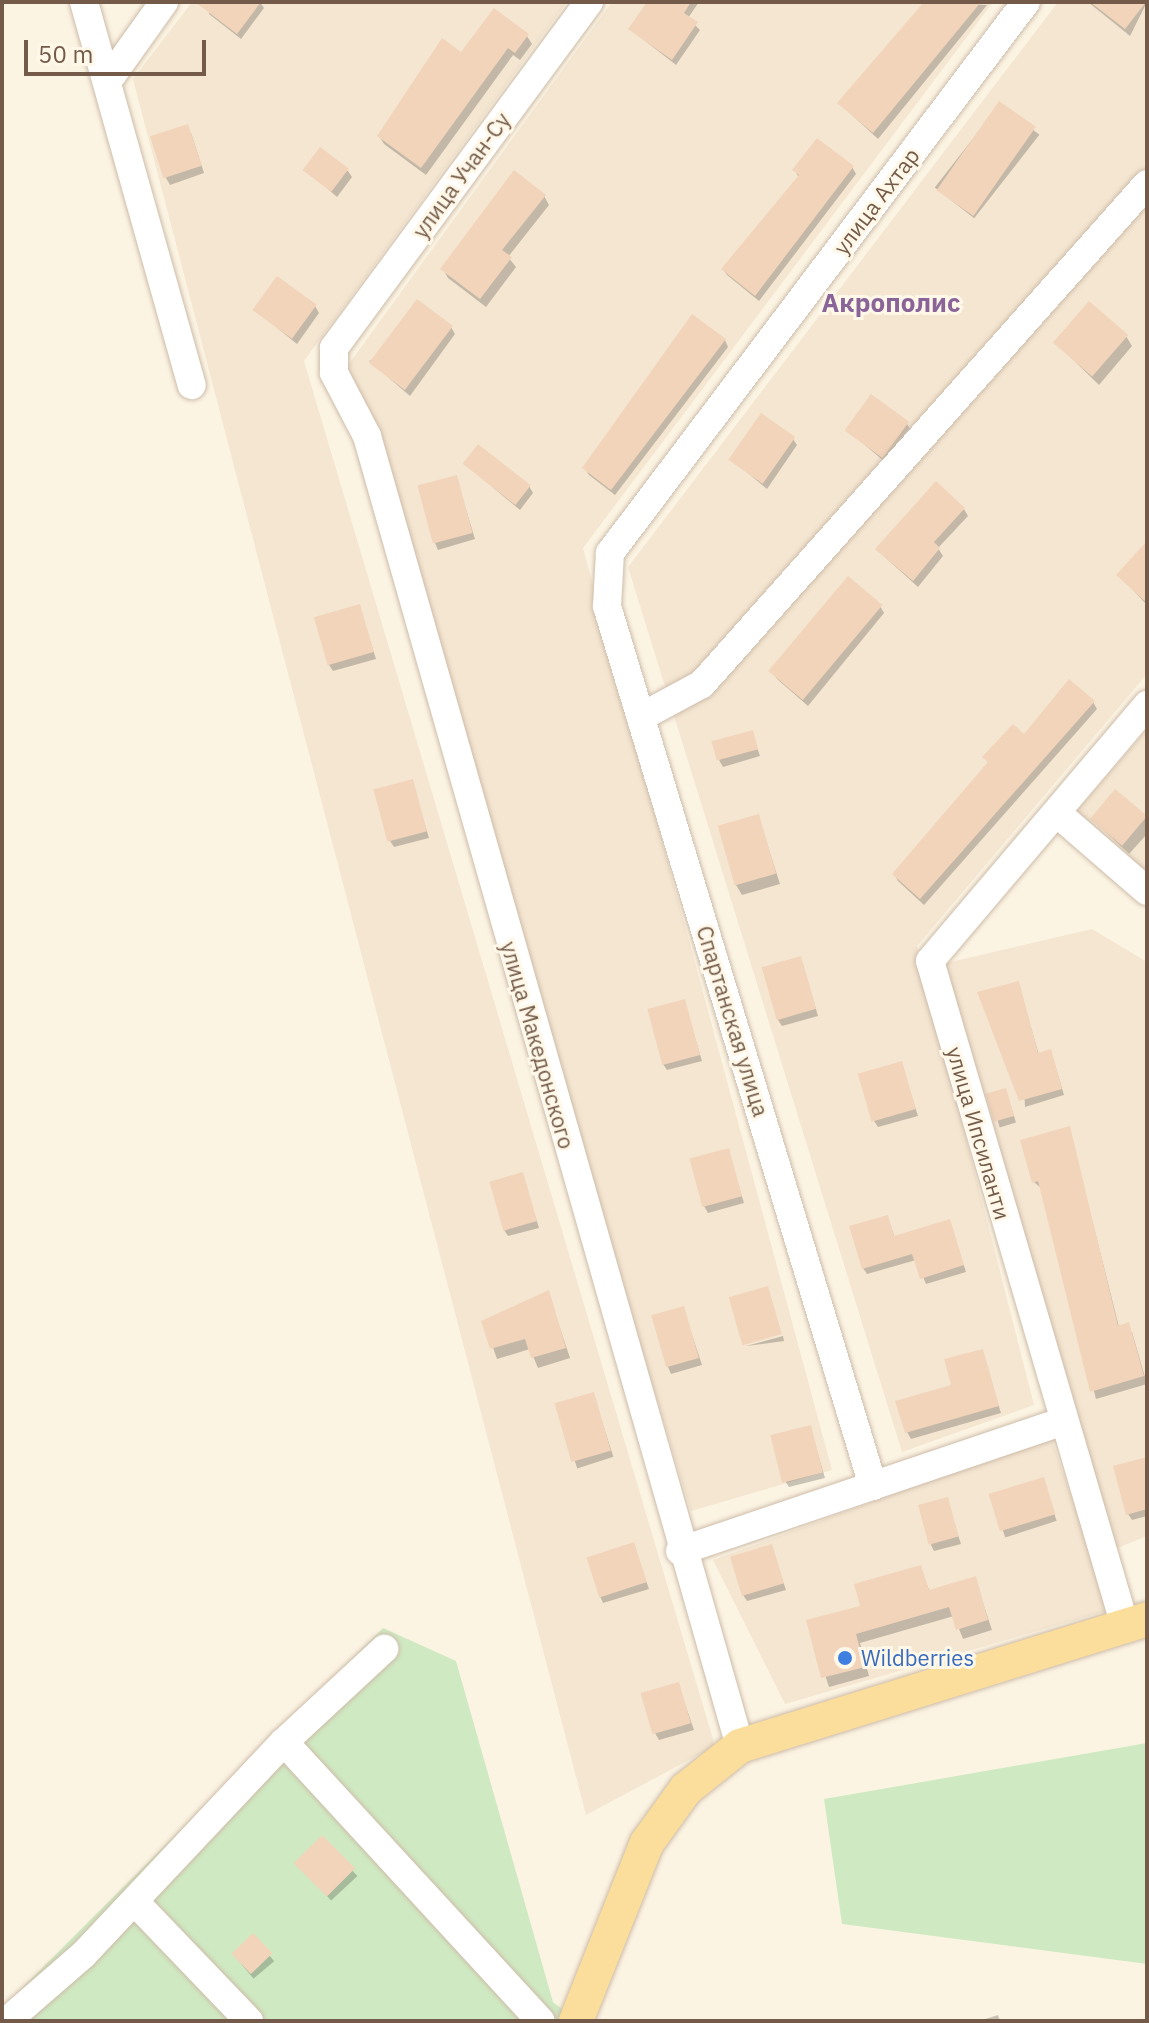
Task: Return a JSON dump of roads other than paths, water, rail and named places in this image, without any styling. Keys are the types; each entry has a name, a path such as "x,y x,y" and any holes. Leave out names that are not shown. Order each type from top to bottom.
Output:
{"main road":[{"path":"576,2021 647,1843 686,1789 740,1746 1136,1622"}],"street":[{"path":"84,2 192,385"},
{"path":"107,82 164,2"},
{"name":"улица Учан-Су","path":"334,348 589,2"},
{"name":"улица Ахтар","path":"610,553 1026,2"},
{"path":"641,717 702,684 1147,184"},
{"name":"улица Македонского","path":"334,348 334,373 367,436 680,1551 740,1746"},
{"name":"Спартанская улица","path":"610,553 607,606 873,1486"},
{"name":"улица Ипсиланти","path":"1136,1622 1062,1422 930,961 1147,705"},
{"path":"1057,813 1147,891"},
{"path":"680,1551 1062,1422"},
{"path":"7,2021 135,1902 284,1742 384,1649"},
{"path":"284,1742 541,2021"},
{"path":"135,1902 249,2021"}],"place":[{"name":"Wildberries","path":"845,1658"}],"district":[{"name":"Акрополис","path":"891,303"}]}
